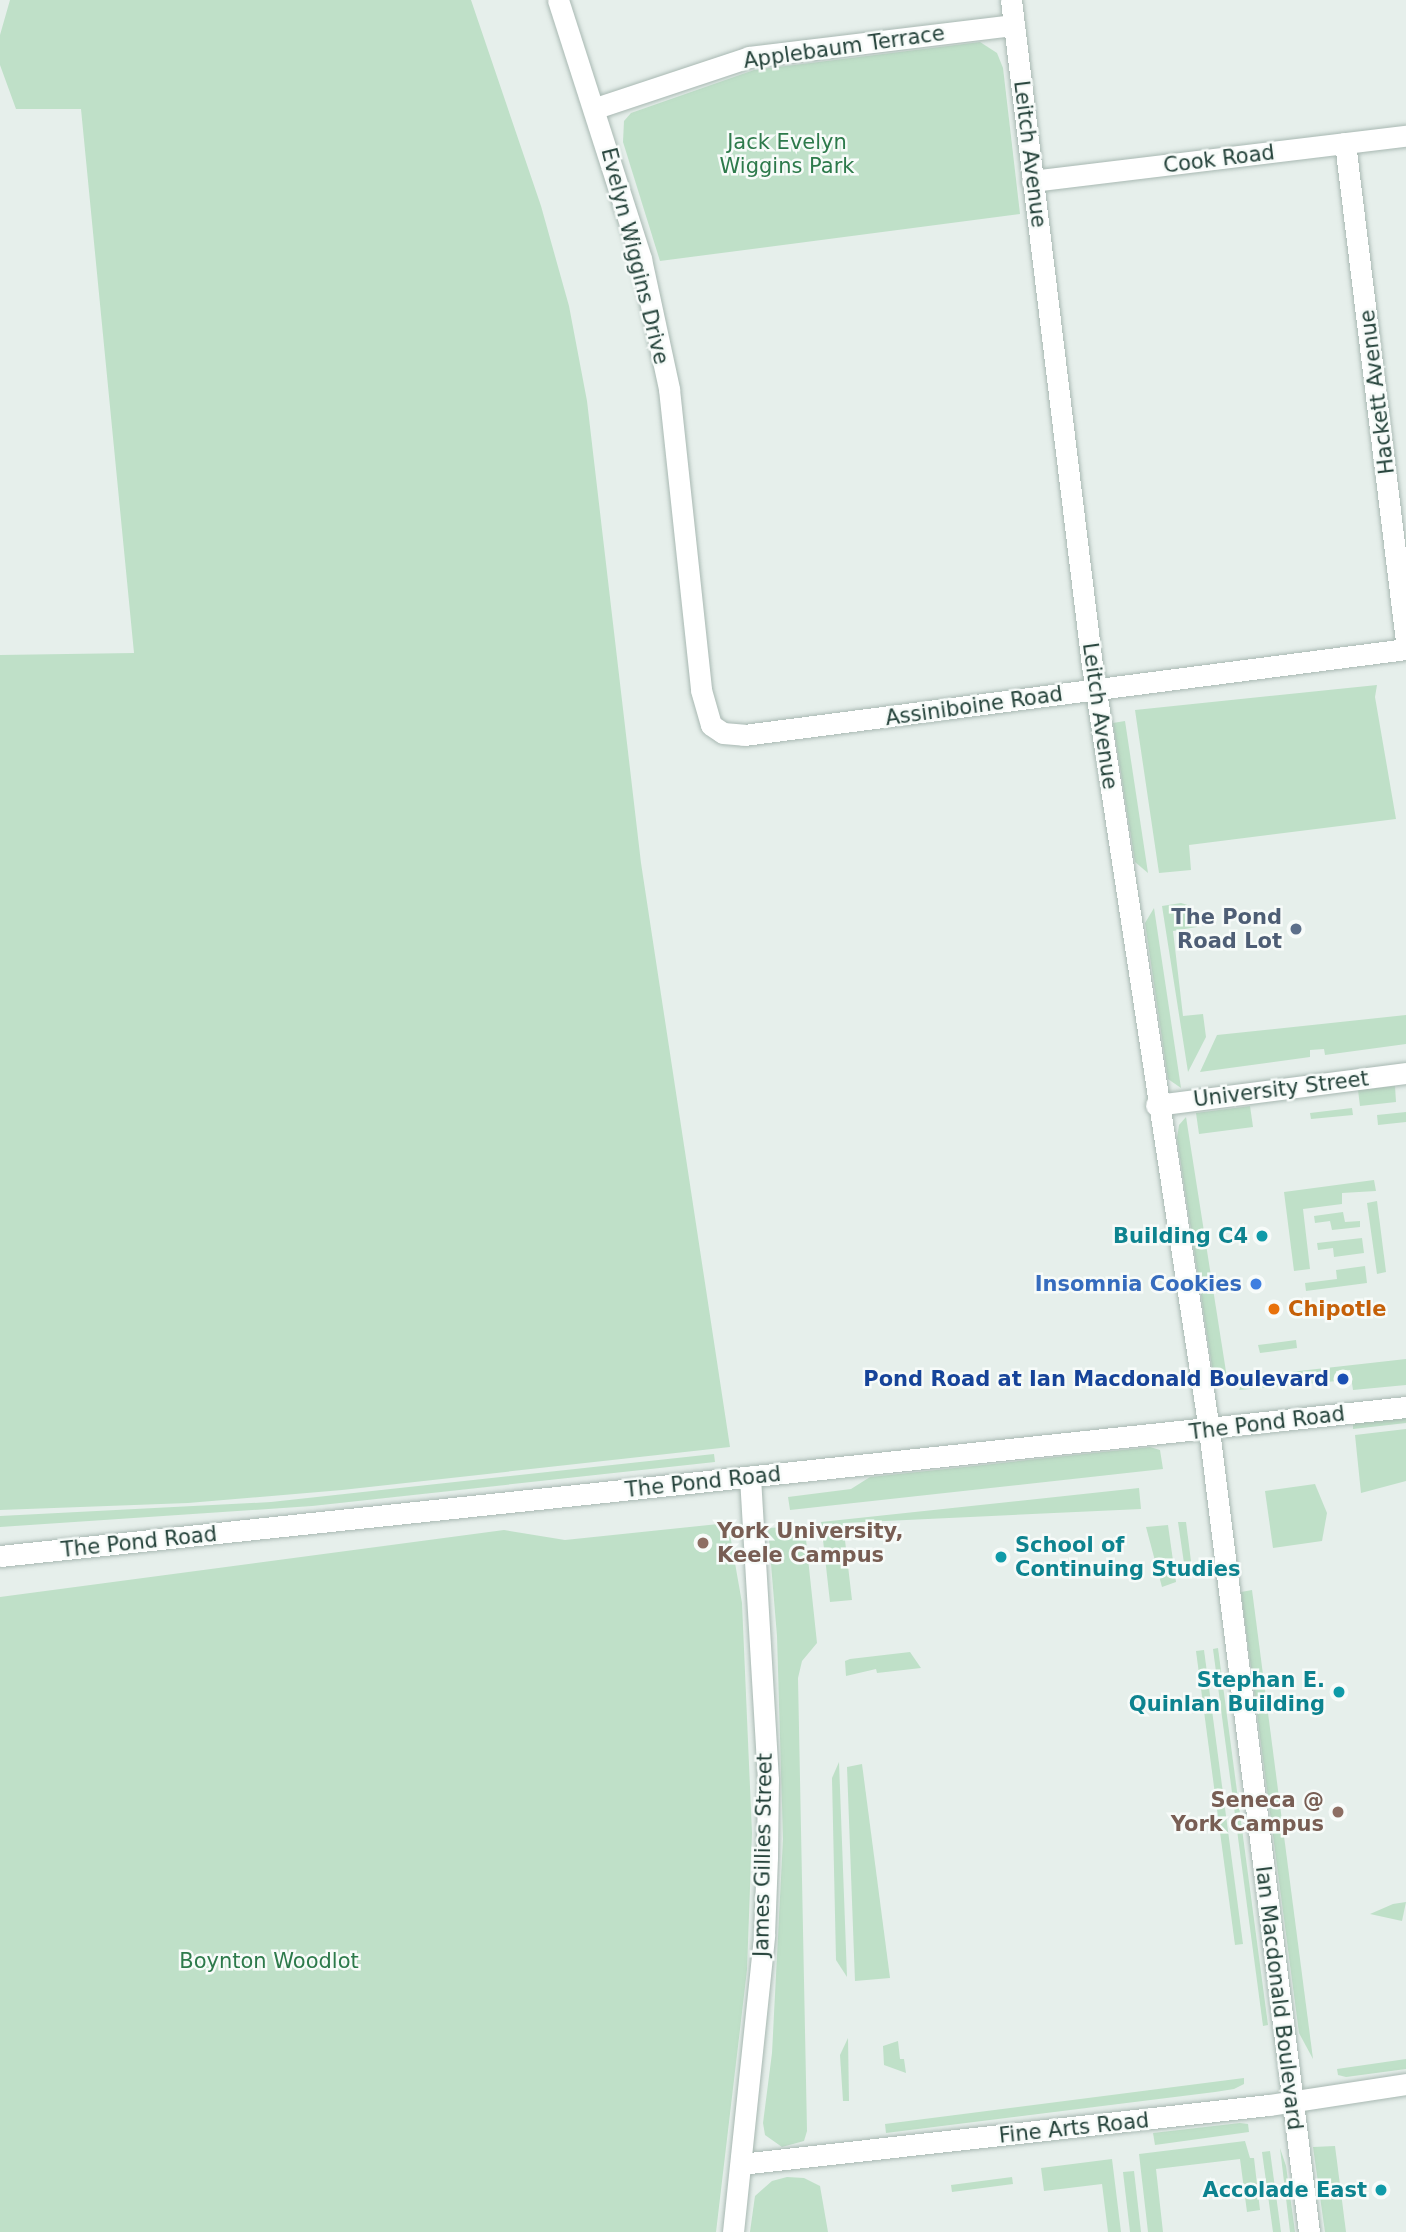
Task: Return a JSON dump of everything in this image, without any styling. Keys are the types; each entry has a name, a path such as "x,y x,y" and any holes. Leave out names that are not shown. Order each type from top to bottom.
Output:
{"street":[{"name":"Evelyn Wiggins Drive","path":"558,0 596,108 641,259 669,389 701,690 711,725"},
{"name":"Leitch Avenue","path":"1011,0 1096,690 1156,1105 1209,1430"},
{"name":"Applebaum Terrace","path":"596,108 749,57 1014,25"},
{"name":"Cook Road","path":"1032,181 1406,136"},
{"name":"Hackett Avenue","path":"1345,143 1406,641"},
{"name":"Assiniboine Road","path":"711,725 723,733 744,735 1406,649"},
{"name":"University Street","path":"1156,1105 1406,1073"},
{"name":"The Pond Road","path":"0,1556 1209,1430 1406,1407"},
{"name":"Ian Macdonald Boulevard","path":"1209,1430 1309,2232"},
{"name":"James Gillies Street","path":"733,2232 764,1934 767,1832 750,1478"},
{"name":"Fine Arts Road","path":"741,2164 1292,2101 1406,2084"}],"green space":[{"path":"10,0 471,0 541,206 569,306 587,401 641,863 730,1447 342,1490 188,1503 0,1510 0,655 134,653 81,109 16,109 0,65 0,35"},
{"name":"Jack Evelyn Wiggins Park","path":"980,42 997,53 1003,68 1020,214 660,261 623,142 624,121 631,113 754,70"},
{"path":"1377,685 1375,697 1396,819 1189,845 1191,870 1159,873 1135,710"},
{"path":"1125,721 1148,873 1135,862 1113,723"},
{"path":"1181,903 1191,906 1197,927 1173,931 1183,1016 1203,1014 1206,1037 1188,1072 1162,906"},
{"path":"1154,908 1181,1088 1168,1079 1145,923"},
{"path":"1406,1015 1406,1044 1325,1055 1324,1049 1310,1050 1310,1057 1200,1072 1217,1035"},
{"path":"1395,1086 1396,1102 1360,1106 1358,1090"},
{"path":"1250,1106 1253,1127 1199,1134 1196,1113"},
{"path":"1352,1108 1353,1115 1311,1119 1310,1113"},
{"path":"1406,1112 1406,1122 1378,1125 1377,1115"},
{"path":"1186,1117 1227,1378 1214,1380 1177,1138 1179,1125"},
{"path":"1374,1180 1376,1191 1342,1193 1342,1204 1303,1209 1310,1269 1294,1271 1284,1192"},
{"path":"1377,1201 1386,1272 1377,1274 1367,1203"},
{"path":"1343,1212 1345,1222 1360,1221 1360,1227 1332,1230 1330,1221 1315,1223 1314,1216"},
{"path":"1362,1238 1364,1253 1334,1257 1333,1248 1318,1250 1317,1243"},
{"path":"1365,1266 1367,1283 1306,1291 1305,1283 1337,1279 1336,1270"},
{"path":"1296,1340 1297,1348 1260,1353 1258,1345"},
{"path":"1406,1359 1406,1385 1353,1390 1350,1370 1336,1371 1337,1381 1239,1390 1243,1381 1254,1376"},
{"path":"1406,1417 1406,1423 1353,1429 1353,1422"},
{"path":"1406,1429 1406,1481 1361,1493 1355,1435"},
{"path":"1150,1447 1160,1450 1163,1469 790,1510 788,1497 851,1489 870,1477"},
{"path":"714,1454 715,1462 312,1506 0,1527 0,1516 271,1502"},
{"path":"1315,1484 1327,1513 1322,1541 1273,1548 1265,1491"},
{"path":"1139,1488 1141,1509 843,1523 852,1600 830,1602 821,1522"},
{"path":"1178,1522 1186,1522 1192,1569 1185,1570"},
{"name":"Boynton Woodlot","path":"728,1523 742,1603 752,1833 747,1970 716,2232 0,2232 0,1597 504,1530 565,1540"},
{"path":"1168,1525 1176,1582 1162,1587 1146,1527"},
{"path":"768,1528 805,1530 817,1643 802,1661 798,1678 807,2131 804,2141 782,2147 765,2135 763,2123 772,2053 783,1839 777,1636"},
{"path":"1252,1590 1313,2059 1299,2033 1241,1592"},
{"path":"1218,1648 1268,2025 1263,2026 1213,1649"},
{"path":"1204,1650 1243,1944 1235,1945 1196,1651"},
{"path":"910,1652 921,1668 877,1673 876,1669 846,1676 845,1661 850,1659"},
{"path":"839,1762 847,1977 836,1960 832,1778"},
{"path":"862,1764 890,1978 855,1981 847,1767"},
{"path":"1406,1902 1402,1921 1370,1914 1393,1904"},
{"path":"848,2038 849,2101 843,2101 840,2055"},
{"path":"898,2041 900,2059 904,2059 906,2073 884,2065 883,2046"},
{"path":"1406,2059 1406,2069 1346,2077 1338,2075 1337,2069"},
{"path":"1244,2078 1244,2084 1234,2089 1215,2092 886,2133 885,2124"},
{"path":"1248,2124 1249,2132 1155,2145 1153,2133"},
{"path":"1245,2141 1250,2158 1254,2158 1260,2210 1247,2212 1240,2159 1156,2169 1163,2232 1148,2232 1139,2154"},
{"path":"1335,2146 1346,2232 1325,2232 1313,2147"},
{"path":"1280,2148 1286,2166 1295,2232 1290,2232"},
{"path":"1270,2151 1281,2232 1273,2232 1262,2152"},
{"path":"1112,2159 1121,2232 1108,2232 1102,2184 1044,2191 1041,2168"},
{"path":"1134,2171 1141,2232 1130,2232 1123,2172"},
{"path":"787,2177 804,2178 820,2186 828,2232 750,2232 755,2196 772,2181"},
{"path":"1012,2177 1013,2184 952,2192 951,2185"}],"place":[{"name":"The Pond Road Lot","path":"1296,929"},
{"name":"Building C4","path":"1262,1236"},
{"name":"Insomnia Cookies","path":"1256,1284"},
{"name":"Chipotle","path":"1274,1309"},
{"name":"Pond Road at Ian Macdonald Boulevard","path":"1343,1379"},
{"name":"York University, Keele Campus","path":"703,1543"},
{"name":"School of Continuing Studies","path":"1001,1557"},
{"name":"Stephan E. Quinlan Building","path":"1339,1692"},
{"name":"Seneca @ York Campus","path":"1338,1812"},
{"name":"Accolade East","path":"1381,2190"}]}
